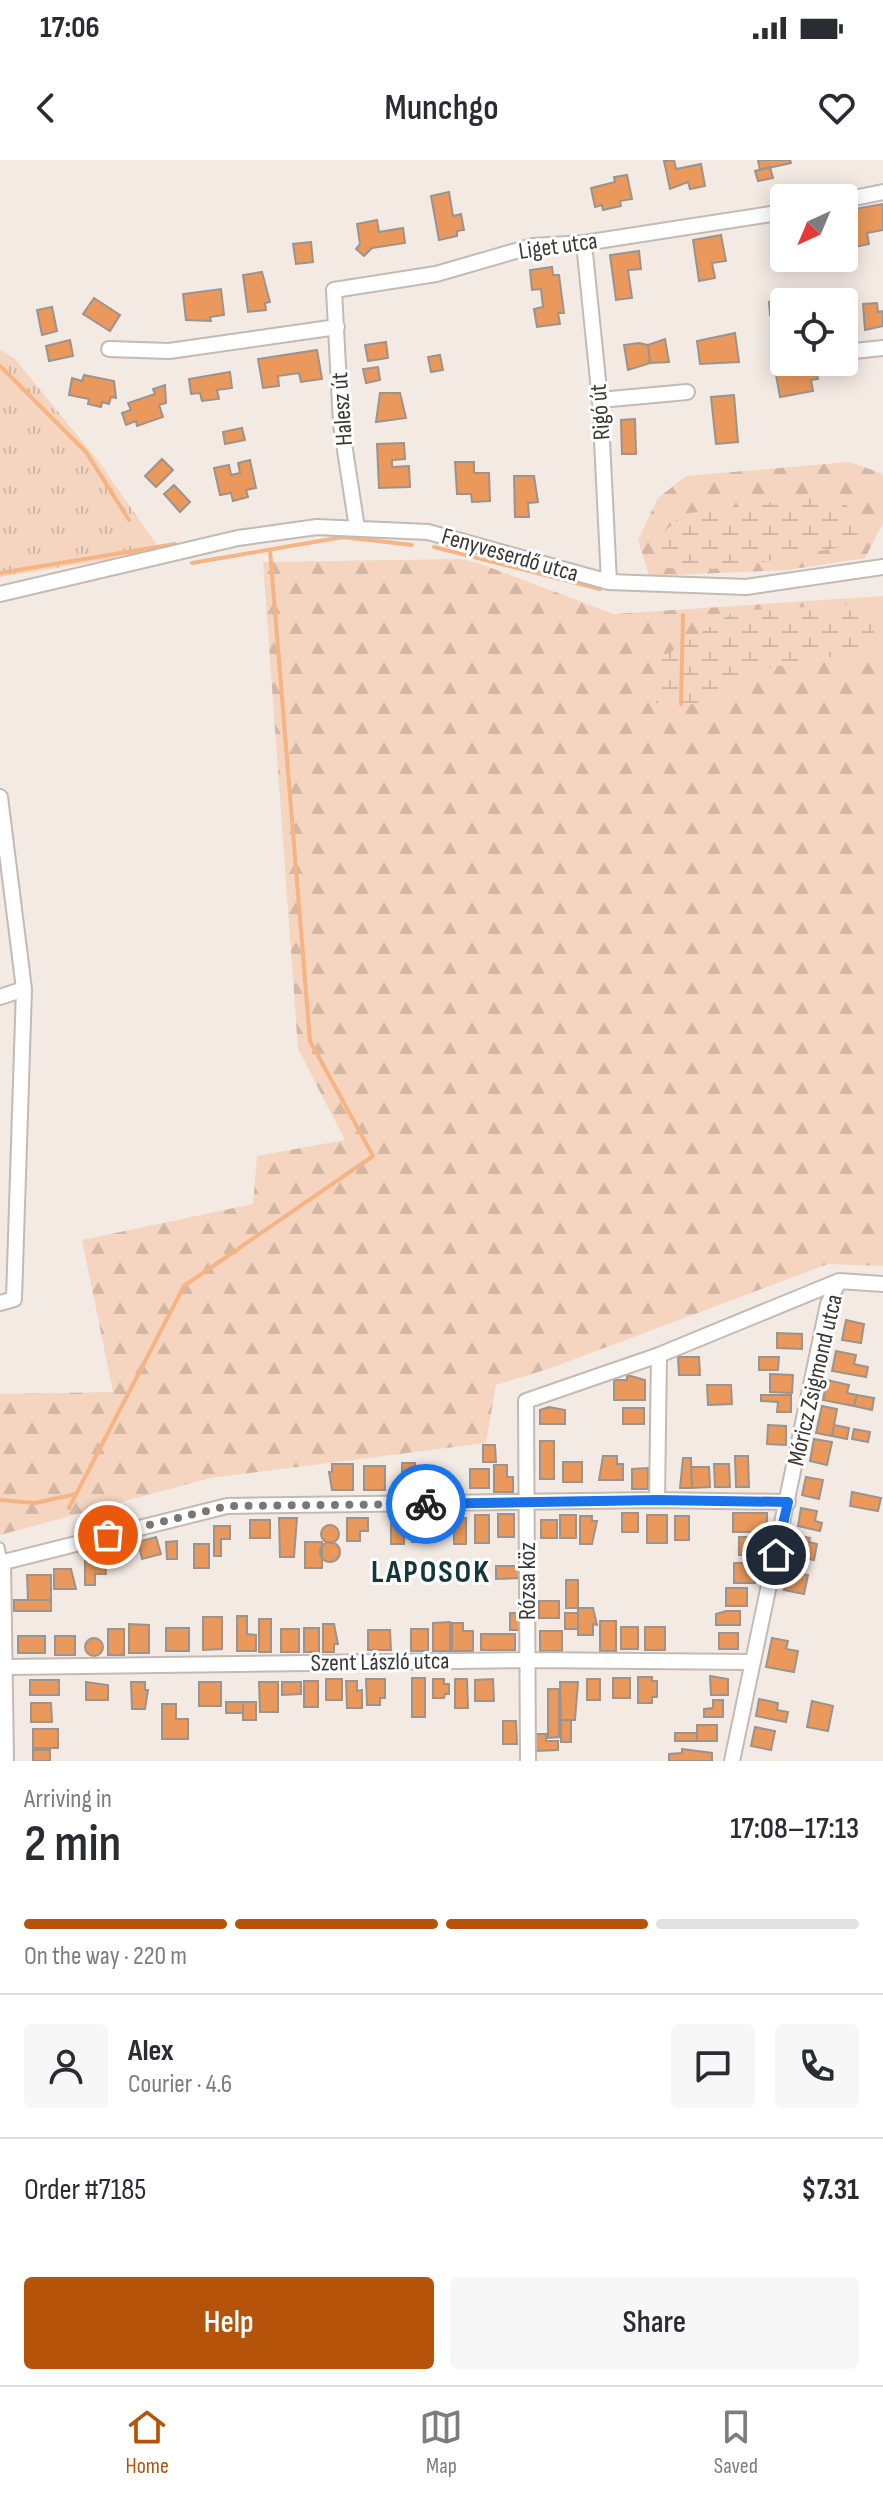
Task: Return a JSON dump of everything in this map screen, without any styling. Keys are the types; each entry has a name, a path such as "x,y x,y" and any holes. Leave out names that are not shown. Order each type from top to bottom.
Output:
{"street":[{"path":"858,197 883,192"},
{"name":"Liget utca","path":"334,290 436,274 533,246 584,243 770,214"},
{"name":"Rigó út","path":"584,243 600,400 609,582"},
{"name":"Halesz út","path":"334,290 341,424 357,528"},
{"path":"109,349 169,351 337,327"},
{"path":"858,351 883,348"},
{"path":"600,400 687,392"},
{"name":"Fenyveserdő utca","path":"0,594 279,530 357,528 428,532 460,539 565,573 609,582 746,587 883,567"},
{"path":"0,797 24,989 14,1299 0,1303"},
{"path":"0,997 24,989"},
{"path":"657,1500 659,1355 839,1281 883,1284"},
{"name":"Móricz Zsigmond utca","path":"732,1761 828,1304 839,1281"},
{"name":"Rózsa köz","path":"528,1761 526,1401 659,1355"},
{"path":"6,1761 7,1667 1,1557 227,1506 657,1500 788,1502"},
{"name":"Szent László utca","path":"7,1667 527,1660 753,1662"}],"green space":[{"path":"0,349 15,359 99,462 161,551 0,577"},
{"path":"849,462 881,473 883,477 883,523 865,558 788,570 649,576 638,540 658,498 686,476"},
{"path":"835,494 863,522 853,545 732,567 662,567 662,534 683,514"},
{"path":"460,559 614,614 883,596 883,1266 828,1264 551,1368 496,1385 486,1443 210,1478 0,1535 0,1394 113,1392 82,1240 253,1204 257,1156 345,1140 298,1049 263,562","holes":["858,604 861,652 766,668 701,704 657,703 809,607"]},
{"path":"858,604 876,616 873,641 861,652 766,668 701,704 656,703 658,660 735,611"}],"building":[{"path":"674,160 676,169 701,164 705,186 690,189 688,182 670,189 664,161"},
{"path":"758,160 790,160 791,163 760,170"},
{"path":"770,167 773,178 758,181 755,171"},
{"path":"627,175 632,199 620,201 621,206 603,210 602,205 595,207 591,188 615,182 614,177"},
{"path":"449,192 453,216 461,214 464,230 457,231 457,236 439,240 431,196"},
{"path":"883,204 883,230 867,233 869,244 858,246 858,208"},
{"path":"377,220 379,232 403,228 405,243 372,248 364,256 356,249 360,244 357,224"},
{"path":"721,235 726,261 712,263 715,278 699,281 693,240"},
{"path":"311,242 313,262 296,264 293,244"},
{"path":"639,251 641,269 628,270 632,298 616,300 610,255"},
{"path":"552,267 553,275 559,275 564,313 558,313 560,324 537,327 534,309 543,307 541,289 532,290 530,270"},
{"path":"262,272 270,302 265,303 266,310 248,312 243,275"},
{"path":"221,289 224,315 210,317 211,321 186,320 183,294"},
{"path":"94,298 120,315 110,331 83,314"},
{"path":"877,303 878,312 883,311 883,326 865,330 863,304"},
{"path":"52,307 57,331 42,335 37,310"},
{"path":"735,333 739,362 700,364 697,341"},
{"path":"665,339 669,362 650,363 648,345"},
{"path":"70,340 73,356 49,361 46,346"},
{"path":"386,342 388,358 368,361 365,345"},
{"path":"624,345 648,345 650,363 628,370"},
{"path":"317,350 322,379 301,382 299,373 278,376 279,386 263,388 258,359"},
{"path":"440,355 443,370 431,372 428,357"},
{"path":"378,367 380,380 366,383 363,369"},
{"path":"230,372 232,388 217,390 219,399 202,401 200,393 191,394 189,379"},
{"path":"84,375 114,381 116,398 111,397 109,404 102,402 101,407 88,404 89,399 69,395 72,378 82,381"},
{"path":"776,376 817,376 818,379 811,380 813,391 780,397"},
{"path":"165,385 166,403 159,405 163,417 137,426 136,421 126,425 122,413 131,410 128,403 155,394 153,389"},
{"path":"380,393 400,393 406,418 376,422"},
{"path":"734,395 738,442 716,444 711,397"},
{"path":"635,419 636,454 622,454 621,420"},
{"path":"242,428 245,440 225,444 223,432"},
{"path":"404,443 405,459 392,460 392,467 409,466 410,487 379,488 377,444"},
{"path":"162,459 173,470 156,487 145,476"},
{"path":"250,460 256,488 246,490 248,497 233,501 231,493 220,495 214,468 229,465 231,475 240,473 238,463"},
{"path":"455,462 474,462 474,473 489,473 490,501 472,502 471,494 457,494"},
{"path":"514,476 534,476 538,502 528,503 529,517 515,517"},
{"path":"174,485 190,502 180,512 164,494"},
{"path":"846,1320 864,1324 861,1343 842,1340"},
{"path":"777,1333 802,1334 802,1349 777,1348"},
{"path":"836,1351 856,1355 854,1364 868,1367 866,1377 832,1371"},
{"path":"678,1357 699,1357 700,1375 679,1375"},
{"path":"759,1357 779,1357 778,1370 759,1370"},
{"path":"770,1374 793,1375 792,1393 770,1392"},
{"path":"627,1375 645,1380 645,1400 614,1400 614,1380 627,1380"},
{"path":"827,1380 849,1385 847,1393 857,1395 854,1406 823,1400"},
{"path":"707,1385 731,1385 732,1404 708,1405"},
{"path":"761,1395 791,1395 791,1412 777,1412 778,1402 761,1401"},
{"path":"857,1395 874,1398 872,1410 854,1406"},
{"path":"822,1406 837,1409 832,1436 816,1433"},
{"path":"549,1407 565,1410 565,1424 540,1424 540,1410"},
{"path":"623,1408 644,1408 644,1424 623,1424"},
{"path":"768,1425 786,1426 786,1445 767,1444"},
{"path":"834,1425 849,1428 847,1439 832,1436"},
{"path":"854,1429 870,1432 868,1442 852,1439"},
{"path":"814,1439 832,1442 827,1465 810,1461"},
{"path":"540,1441 554,1441 554,1479 540,1479"},
{"path":"483,1445 495,1445 496,1462 483,1462"},
{"path":"603,1456 617,1456 617,1464 623,1464 623,1480 599,1480"},
{"path":"735,1456 748,1456 749,1487 736,1487"},
{"path":"683,1458 691,1458 692,1488 680,1488"},
{"path":"563,1462 582,1462 582,1482 563,1482"},
{"path":"402,1463 415,1463 416,1490 402,1490"},
{"path":"332,1464 353,1464 353,1490 332,1490 329,1472 332,1472"},
{"path":"714,1464 729,1464 730,1487 715,1487"},
{"path":"494,1465 507,1465 507,1477 513,1477 513,1492 494,1492"},
{"path":"364,1466 385,1466 385,1490 364,1490"},
{"path":"691,1467 709,1467 710,1487 692,1488"},
{"path":"648,1468 648,1489 632,1489 632,1469"},
{"path":"470,1469 489,1469 489,1488 470,1488"},
{"path":"806,1477 823,1480 819,1499 802,1495"},
{"path":"852,1492 881,1498 878,1511 850,1506"},
{"path":"801,1508 817,1511 815,1521 822,1523 820,1531 798,1526"},
{"path":"622,1513 638,1513 638,1532 622,1532"},
{"path":"733,1513 767,1513 767,1532 733,1532"},
{"path":"498,1514 514,1514 514,1537 498,1537"},
{"path":"475,1515 489,1515 489,1543 475,1543"},
{"path":"560,1515 576,1515 576,1538 560,1538"},
{"path":"647,1515 667,1515 667,1543 647,1543"},
{"path":"580,1516 592,1516 592,1521 597,1521 592,1544 580,1544"},
{"path":"675,1516 689,1516 689,1540 675,1540"},
{"path":"279,1518 297,1518 294,1557 280,1557"},
{"path":"347,1518 368,1518 368,1531 360,1531 360,1541 347,1541"},
{"path":"391,1518 404,1519 404,1544 391,1544"},
{"path":"454,1518 466,1518 466,1544 454,1544"},
{"path":"250,1520 270,1520 270,1538 250,1538"},
{"path":"541,1520 557,1520 557,1538 541,1538"},
{"path":"412,1522 434,1522 434,1542 412,1542"},
{"path":"326,1525 334,1525 339,1534 337,1541 326,1543 321,1538 321,1530"},
{"path":"214,1526 230,1526 230,1539 221,1539 221,1556 214,1556"},
{"path":"797,1535 810,1538 809,1542 817,1544 814,1560 793,1556"},
{"path":"156,1537 161,1554 142,1559 138,1542"},
{"path":"739,1537 760,1537 760,1555 739,1555"},
{"path":"177,1541 177,1559 167,1559 166,1542"},
{"path":"305,1542 322,1542 322,1568 305,1568"},
{"path":"330,1542 337,1545 340,1552 337,1559 330,1562 323,1559 320,1552 323,1545"},
{"path":"194,1544 209,1544 209,1568 194,1568"},
{"path":"85,1557 101,1557 101,1563 105,1563 106,1574 95,1574 95,1585 85,1585"},
{"path":"734,1563 755,1563 755,1583 734,1583"},
{"path":"496,1566 519,1566 519,1578 496,1579"},
{"path":"54,1569 71,1569 76,1589 54,1589"},
{"path":"787,1571 808,1575 804,1594 784,1590"},
{"path":"27,1575 51,1575 51,1600 28,1600"},
{"path":"566,1580 578,1580 578,1608 566,1608"},
{"path":"726,1588 747,1588 747,1606 726,1606"},
{"path":"14,1600 51,1600 51,1611 14,1611"},
{"path":"539,1601 559,1601 559,1618 539,1618"},
{"path":"578,1608 593,1608 597,1625 593,1624 593,1635 578,1635"},
{"path":"740,1611 740,1625 716,1625 716,1614"},
{"path":"510,1613 520,1613 520,1630 510,1630"},
{"path":"565,1613 578,1613 578,1629 565,1629"},
{"path":"237,1616 247,1616 247,1634 256,1635 256,1651 237,1651"},
{"path":"203,1617 222,1617 222,1649 203,1650"},
{"path":"259,1619 271,1619 271,1652 259,1652"},
{"path":"600,1621 616,1621 616,1651 600,1651"},
{"path":"450,1622 450,1651 433,1651 433,1623"},
{"path":"452,1623 463,1623 463,1631 473,1631 473,1651 452,1651"},
{"path":"129,1624 149,1625 149,1653 129,1653"},
{"path":"323,1624 334,1624 338,1644 334,1644 334,1652 323,1652"},
{"path":"621,1627 638,1627 638,1649 621,1649"},
{"path":"645,1627 665,1627 665,1650 645,1650"},
{"path":"166,1628 189,1628 189,1651 166,1651"},
{"path":"304,1628 319,1628 319,1652 304,1652"},
{"path":"108,1629 124,1629 124,1655 108,1655"},
{"path":"281,1629 299,1629 299,1652 281,1652"},
{"path":"411,1629 428,1629 428,1651 411,1651"},
{"path":"368,1630 390,1630 391,1650 368,1650"},
{"path":"540,1631 562,1631 562,1651 540,1651"},
{"path":"719,1633 738,1633 738,1649 719,1649"},
{"path":"481,1634 515,1634 515,1650 481,1650"},
{"path":"18,1636 45,1636 45,1653 18,1653"},
{"path":"55,1636 75,1636 75,1655 55,1655"},
{"path":"94,1638 103,1647 94,1656 85,1647"},
{"path":"772,1638 788,1641 786,1649 798,1651 794,1672 766,1667"},
{"path":"710,1676 728,1679 728,1695 711,1695"},
{"path":"638,1677 652,1677 652,1681 657,1681 657,1697 652,1697 652,1703 638,1703"},
{"path":"412,1678 425,1678 425,1717 412,1717"},
{"path":"613,1678 630,1678 630,1698 613,1698"},
{"path":"326,1679 342,1679 342,1700 326,1700"},
{"path":"366,1679 385,1679 385,1698 380,1698 380,1705 367,1705"},
{"path":"433,1679 444,1679 444,1684 449,1684 449,1694 445,1694 444,1698 433,1698"},
{"path":"455,1679 467,1679 468,1708 455,1708"},
{"path":"493,1679 494,1701 475,1701 475,1680"},
{"path":"587,1679 600,1679 600,1700 587,1700"},
{"path":"30,1680 59,1680 59,1695 30,1695"},
{"path":"304,1681 318,1681 318,1707 304,1707"},
{"path":"346,1681 357,1681 357,1691 362,1690 362,1708 347,1708"},
{"path":"86,1682 108,1685 108,1700 86,1700"},
{"path":"131,1682 145,1682 145,1690 148,1690 145,1709 132,1709"},
{"path":"199,1682 221,1682 221,1706 199,1706"},
{"path":"259,1682 278,1682 278,1712 260,1712"},
{"path":"282,1682 301,1682 301,1694 282,1695"},
{"path":"560,1682 578,1682 575,1720 561,1720"},
{"path":"548,1689 559,1689 559,1737 548,1738"},
{"path":"759,1699 778,1703 777,1710 788,1712 786,1722 756,1716"},
{"path":"713,1700 723,1700 723,1717 704,1717 704,1709 713,1708"},
{"path":"812,1701 833,1706 828,1731 807,1727"},
{"path":"226,1702 243,1702 243,1713 226,1713"},
{"path":"243,1702 256,1702 256,1720 243,1720"},
{"path":"31,1703 51,1703 52,1722 31,1722"},
{"path":"162,1704 176,1704 176,1719 188,1719 188,1739 162,1739"},
{"path":"561,1720 571,1720 571,1742 561,1742"},
{"path":"503,1721 516,1721 517,1744 503,1744"},
{"path":"697,1725 717,1725 717,1741 697,1741"},
{"path":"755,1727 775,1731 771,1750 751,1746"},
{"path":"33,1729 58,1729 58,1748 33,1748"},
{"path":"675,1733 697,1733 697,1741 675,1741"},
{"path":"535,1734 546,1734 546,1741 558,1741 558,1750 535,1751"},
{"path":"682,1749 712,1753 712,1761 669,1761 669,1754 682,1753"},
{"path":"33,1750 50,1750 50,1761 33,1761"}],"waterway":[{"path":"0,366 86,452 129,520"},
{"path":"192,563 343,537 412,545"},
{"path":"0,573 175,544"},
{"path":"434,547 600,589"},
{"path":"69,1508 184,1286 373,1156 310,1041 270,550"},
{"path":"681,704 683,615"},
{"path":"0,1500 35,1503 76,1494"}],"way so far":[{"path":"108,1535 227,1506 426,1504"}],"district":[{"name":"LAPOSOK","path":"431,1572"}],"route":[{"path":"426,1504 657,1500 788,1502 776,1555"}]}
